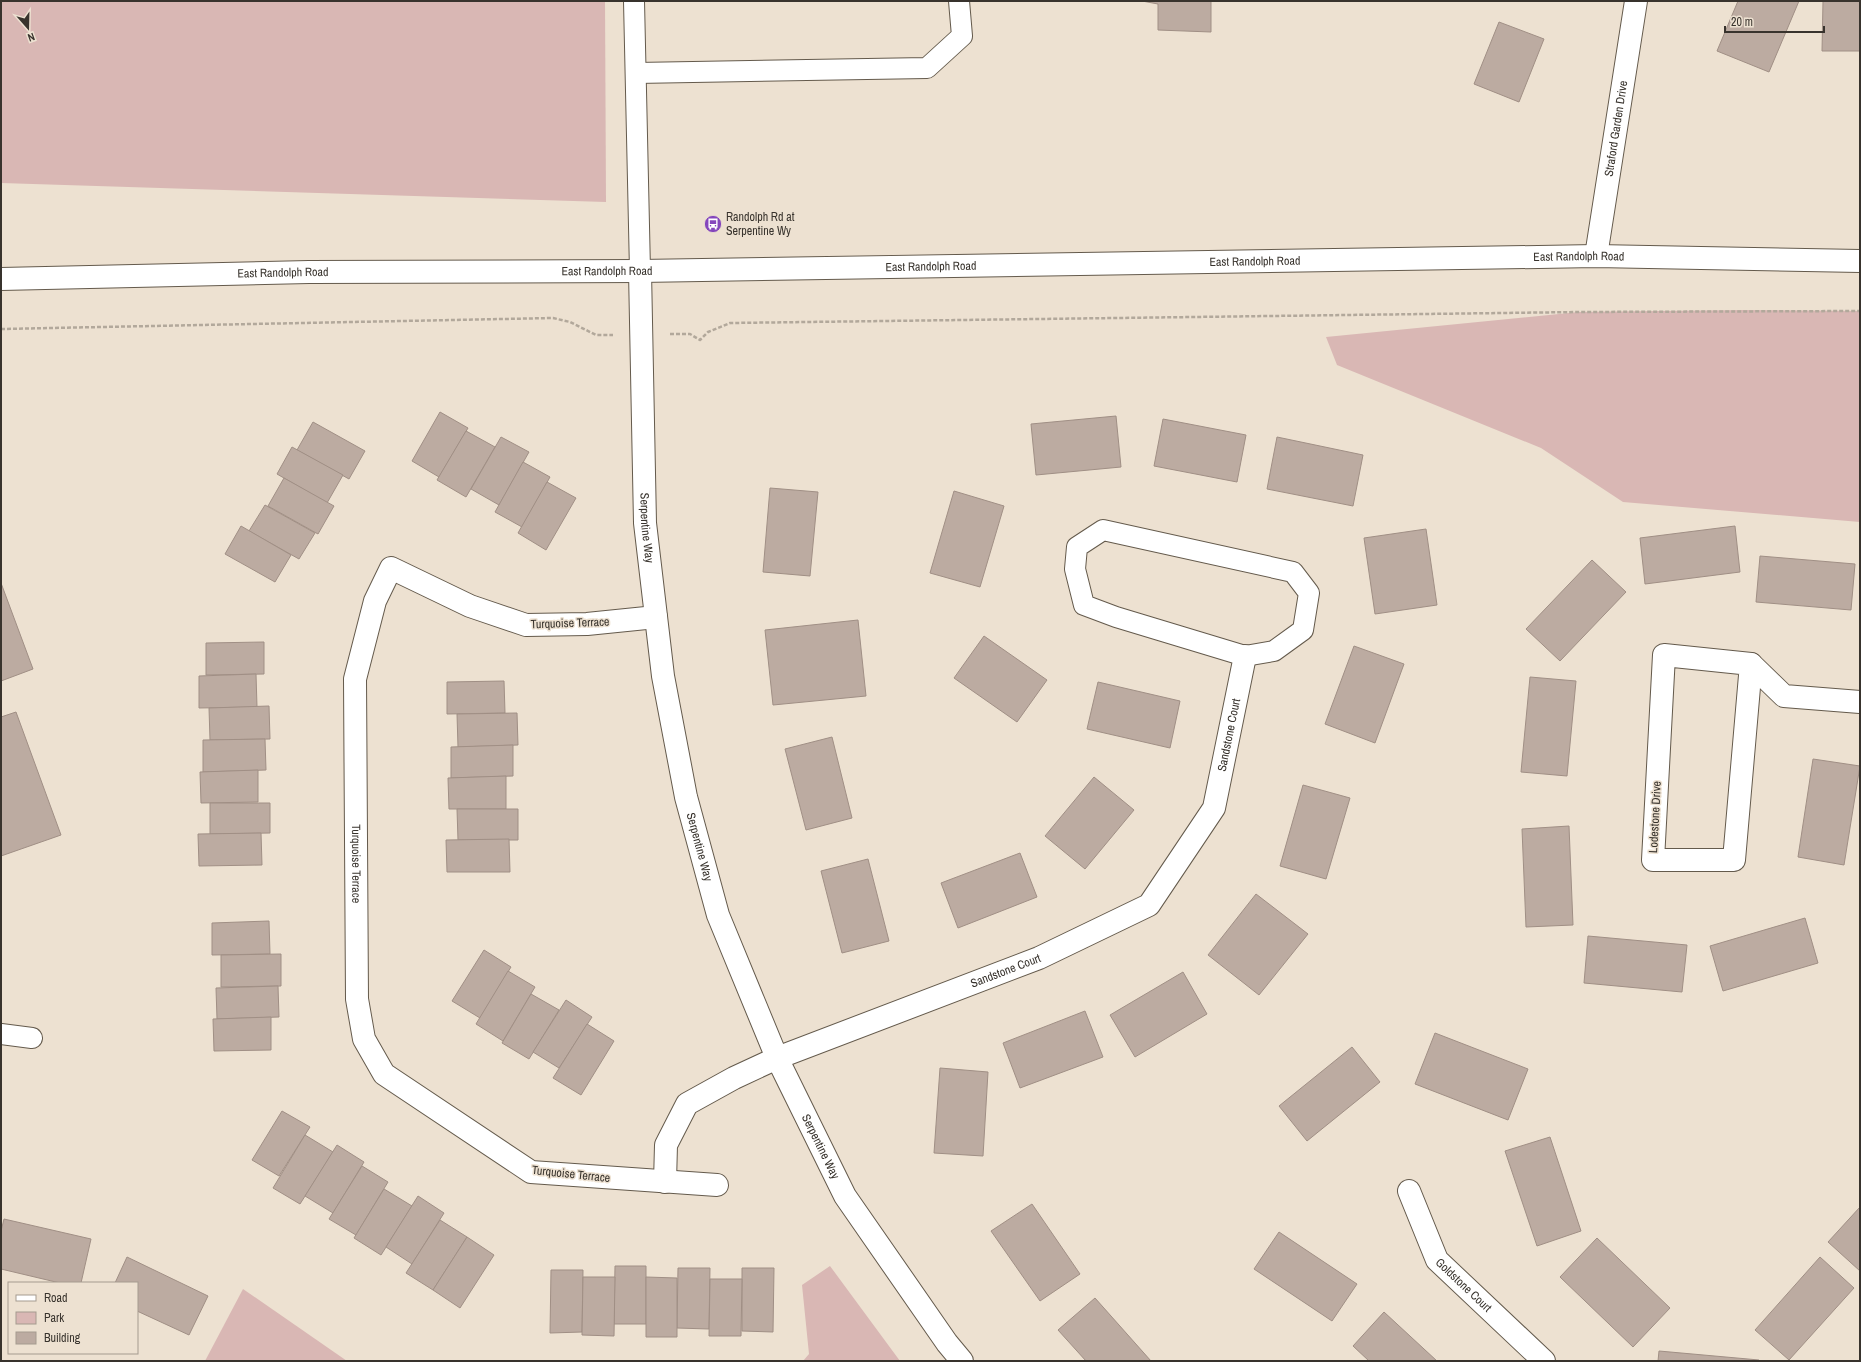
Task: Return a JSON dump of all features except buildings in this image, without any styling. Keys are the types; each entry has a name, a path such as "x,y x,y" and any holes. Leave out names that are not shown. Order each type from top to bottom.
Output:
{"street":[{"name":"Straford Garden Drive","path":"1596,256 1636,1"},
{"name":"East Randolph Road","path":"1,279 301,272 640,271 1596,256 1860,261"},
{"name":"Serpentine Way","path":"640,271 645,523 663,676 686,797 718,914 777,1058 845,1196 947,1343 962,1361"},
{"name":"Turquoise Terrace","path":"656,617 587,624 526,625 470,606 391,568 375,601 355,679 357,999 364,1039 384,1074 531,1172 717,1185"},
{"name":"Lodestone Drive","path":"1664,655 1751,664 1734,860 1653,860 1664,655"},
{"name":"Sandstone Court","path":"666,1182 666,1145 687,1104 734,1078 777,1058 1039,958 1149,905 1214,808 1246,656"},
{"path":"1751,664 1784,696 1860,702"},
{"name":"Goldstone Court","path":"1409,1191 1437,1260 1544,1361"}],"lane":[{"path":"634,1 640,271"},
{"path":"636,73 927,68 962,36 959,1"},
{"path":"1103,530 1293,572 1309,593 1303,630 1274,651 1246,656 1116,617 1084,605 1075,569 1077,547 1103,530"},
{"path":"1,1034 32,1038"}],"path":[{"path":"1,329 552,318 570,322 596,335 690,334 700,340 708,332 730,323 1594,312 1860,311"}],"green space":[{"path":"1,1 605,1 606,202 1,183"},
{"path":"1743,310 1860,311 1860,522 1623,502 1541,448 1337,365 1326,337 1579,312"},
{"path":"830,1266 900,1361 803,1361 809,1354 802,1285"},
{"path":"243,1289 347,1361 205,1361"}],"place":[{"name":"Randolph Rd at Serpentine Wy","path":"713,224"}]}
